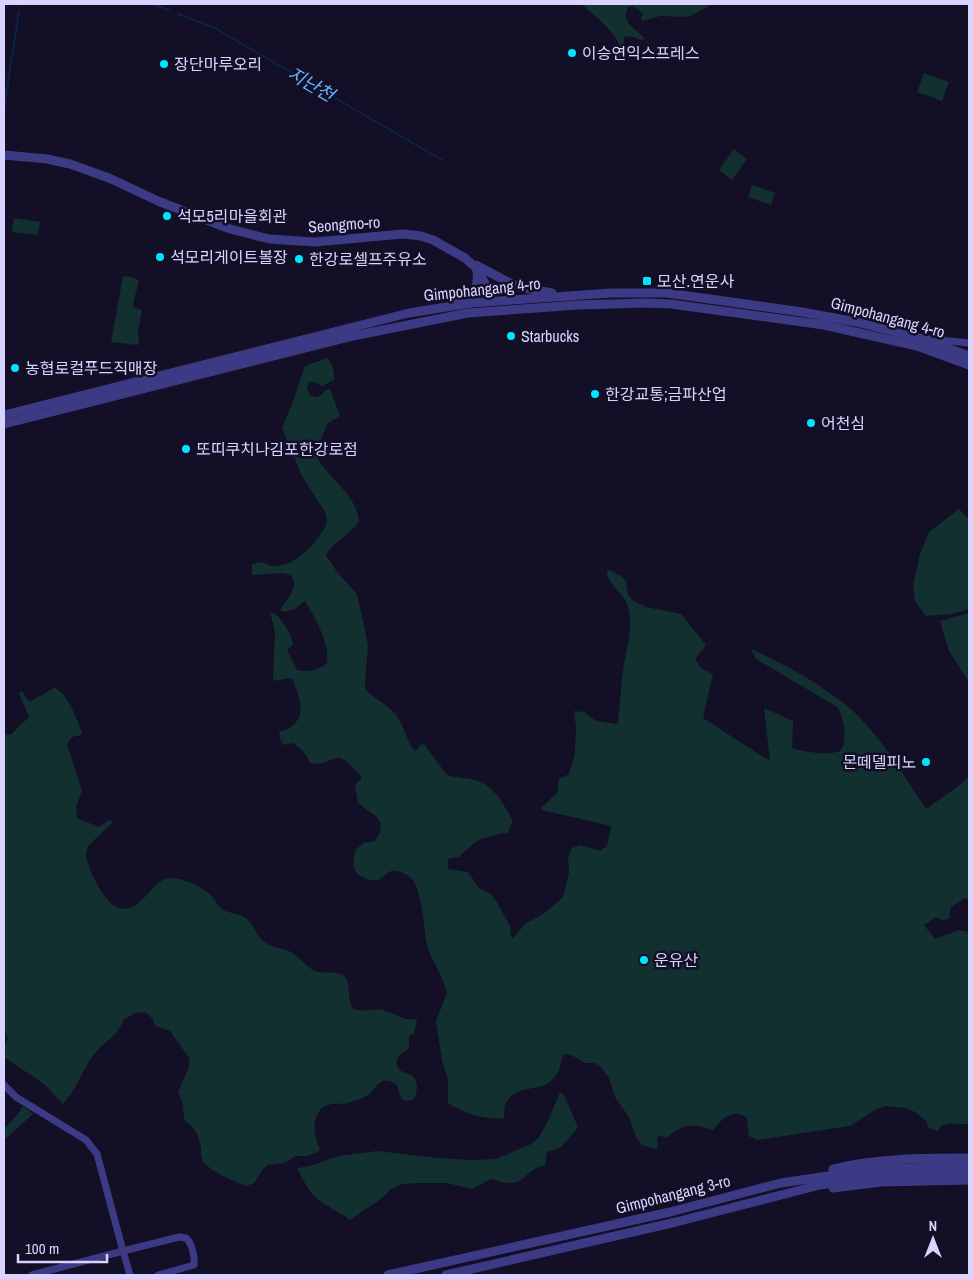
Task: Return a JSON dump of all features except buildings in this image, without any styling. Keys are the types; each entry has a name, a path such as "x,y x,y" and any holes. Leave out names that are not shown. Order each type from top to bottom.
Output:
{"street":[{"name":"Seongmo-ro","path":"4,155 47,159 70,164 109,178 169,205 254,236 284,241 315,242 411,234 433,240 464,258 476,268 485,282 490,302"},
{"path":"464,258 519,287 568,295"},
{"path":"448,306 468,296 476,288 478,282 476,268"},
{"name":"Gimpohangang 4-ro","path":"4,415 374,321 448,306 568,295 652,292 694,296 824,315 920,338 969,356"},
{"name":"Gimpohangang 4-ro","path":"4,424 404,324 468,313 538,307 645,303 671,304 764,316 824,325 894,340 917,346 969,365"},
{"path":"920,338 969,343"},
{"path":"4,1085 16,1097 86,1140 97,1154 130,1275"},
{"path":"781,1183 842,1167 866,1163 969,1158"},
{"name":"Gimpohangang 3-ro","path":"388,1275 643,1218 781,1183 875,1169 969,1166"},
{"name":"Gimpohangang 3-ro","path":"446,1275 676,1222 820,1185 875,1176 969,1173"},
{"path":"788,1194 881,1182 969,1180"},
{"path":"32,1275 47,1274 179,1237 186,1238 189,1241 194,1265 158,1275"}],"green space":[{"path":"582,4 712,4 691,16 660,16 643,21 641,19 643,14 639,10 632,6 628,7 626,17 628,22 645,39 640,40 630,36 624,37 624,42 629,51 619,60 616,57 621,49 615,36"},
{"path":"924,73 949,82 942,101 917,92"},
{"path":"734,149 747,159 732,180 719,170"},
{"path":"752,185 775,193 771,205 748,197"},
{"path":"14,218 40,222 38,235 12,232"},
{"path":"123,276 135,278 139,281 133,304 134,307 142,310 138,331 139,344 137,345 111,342"},
{"path":"327,358 333,368 334,380 322,386 315,382 309,382 307,389 311,396 316,397 330,389 340,416 328,423 315,453 326,470 347,493 357,511 359,521 326,555 337,572 357,594 368,645 366,690 396,715 414,750 416,751 420,745 424,744 447,775 471,779 488,786 498,796 513,821 507,834 501,833 481,839 459,857 448,859 448,869 468,872 479,888 491,894 510,926 511,937 513,938 525,924 543,914 564,895 569,872 568,857 572,848 580,845 600,851 607,846 611,826 542,810 541,808 557,793 559,779 569,774 575,753 576,727 574,711 584,712 596,721 616,724 618,722 630,617 627,604 608,576 607,571 610,570 621,576 626,582 628,594 632,600 646,607 681,614 706,645 695,659 701,668 713,674 703,718 768,760 770,759 764,708 793,721 792,748 809,752 829,753 840,751 844,742 842,716 837,707 756,659 751,649 825,689 851,709 879,740 926,809 969,776 969,900 965,898 951,907 949,919 943,920 936,917 924,925 935,939 959,930 969,932 968,1124 947,1124 943,1125 938,1131 928,1128 927,1122 915,1112 905,1108 885,1106 850,1126 757,1140 749,1136 747,1118 742,1115 732,1114 720,1122 713,1130 699,1126 688,1126 682,1127 666,1138 659,1135 657,1138 658,1147 655,1149 642,1145 637,1139 629,1117 615,1097 609,1078 600,1066 594,1063 585,1063 573,1056 564,1054 559,1071 551,1081 540,1087 522,1090 511,1097 505,1105 504,1118 489,1118 475,1115 448,1103 448,1079 442,1060 436,1021 447,993 426,940 417,888 410,877 399,872 390,872 380,879 369,880 358,874 354,868 356,849 364,843 375,841 381,827 377,818 358,803 355,785 361,779 361,776 341,758 320,764 310,763 298,747 292,743 285,745 281,742 279,732 295,724 299,718 300,704 292,679 275,681 273,679 275,632 270,612 278,616 290,635 293,644 287,650 297,670 313,670 327,663 326,647 321,631 305,601 293,610 283,612 280,610 293,590 294,581 292,576 284,573 252,575 252,564 283,565 299,557 318,538 327,523 325,512 302,476 282,428 305,366"},
{"path":"959,509 969,520 969,609 951,614 926,616 915,601 913,586 920,554 929,532"},
{"path":"969,613 969,682 949,651 940,621"},
{"path":"54,688 59,690 67,700 82,732 81,735 72,737 67,744 82,791 76,807 77,817 98,827 110,820 113,822 88,846 86,852 92,873 101,891 111,904 125,909 133,907 163,880 175,878 186,881 207,892 223,910 245,918 266,943 291,952 315,971 338,973 345,977 350,1001 354,1009 361,1011 382,1010 403,1018 416,1019 414,1034 409,1036 409,1049 400,1054 396,1062 400,1070 410,1074 415,1079 417,1089 414,1099 409,1101 403,1100 397,1085 387,1080 379,1084 364,1098 344,1104 325,1106 316,1116 314,1129 319,1151 308,1156 296,1156 284,1163 268,1165 254,1183 247,1186 216,1172 203,1161 198,1136 194,1129 184,1120 183,1104 178,1092 189,1067 190,1059 170,1031 154,1025 153,1019 145,1012 136,1013 123,1020 116,1033 91,1058 63,1104 44,1084 4,1057 4,1046 8,1039 4,1028 4,734 10,735 29,717 19,693 22,691 27,699 31,701"},
{"path":"560,1092 564,1095 577,1129 560,1148 547,1152 545,1165 535,1169 515,1183 505,1183 491,1179 471,1189 447,1183 402,1184 391,1189 382,1198 350,1220 313,1195 298,1171 298,1168 339,1156 377,1151 439,1158 496,1159 531,1144 539,1137"},
{"path":"23,1106 33,1114 4,1140 4,1129"}],"waterway":[{"name":"지난천","path":"152,4 169,10"},
{"path":"4,108 19,11"},
{"name":"지난천","path":"178,14 213,27 442,160"}],"place":[{"name":"이승연익스프레스","path":"572,53"},
{"name":"장단마루오리","path":"164,64"},
{"name":"석모5리마을회관","path":"167,216"},
{"name":"석모리게이트볼장","path":"160,257"},
{"name":"한강로셀프주유소","path":"299,259"},
{"name":"모산.연운사","path":"647,281"},
{"name":"Starbucks","path":"511,336"},
{"name":"농협로컬푸드직매장","path":"15,368"},
{"name":"한강교통;금파산업","path":"595,394"},
{"name":"어천심","path":"811,423"},
{"name":"또띠쿠치나김포한강로점","path":"186,449"},
{"name":"몬떼델피노","path":"926,762"},
{"name":"운유산","path":"644,960"}]}
